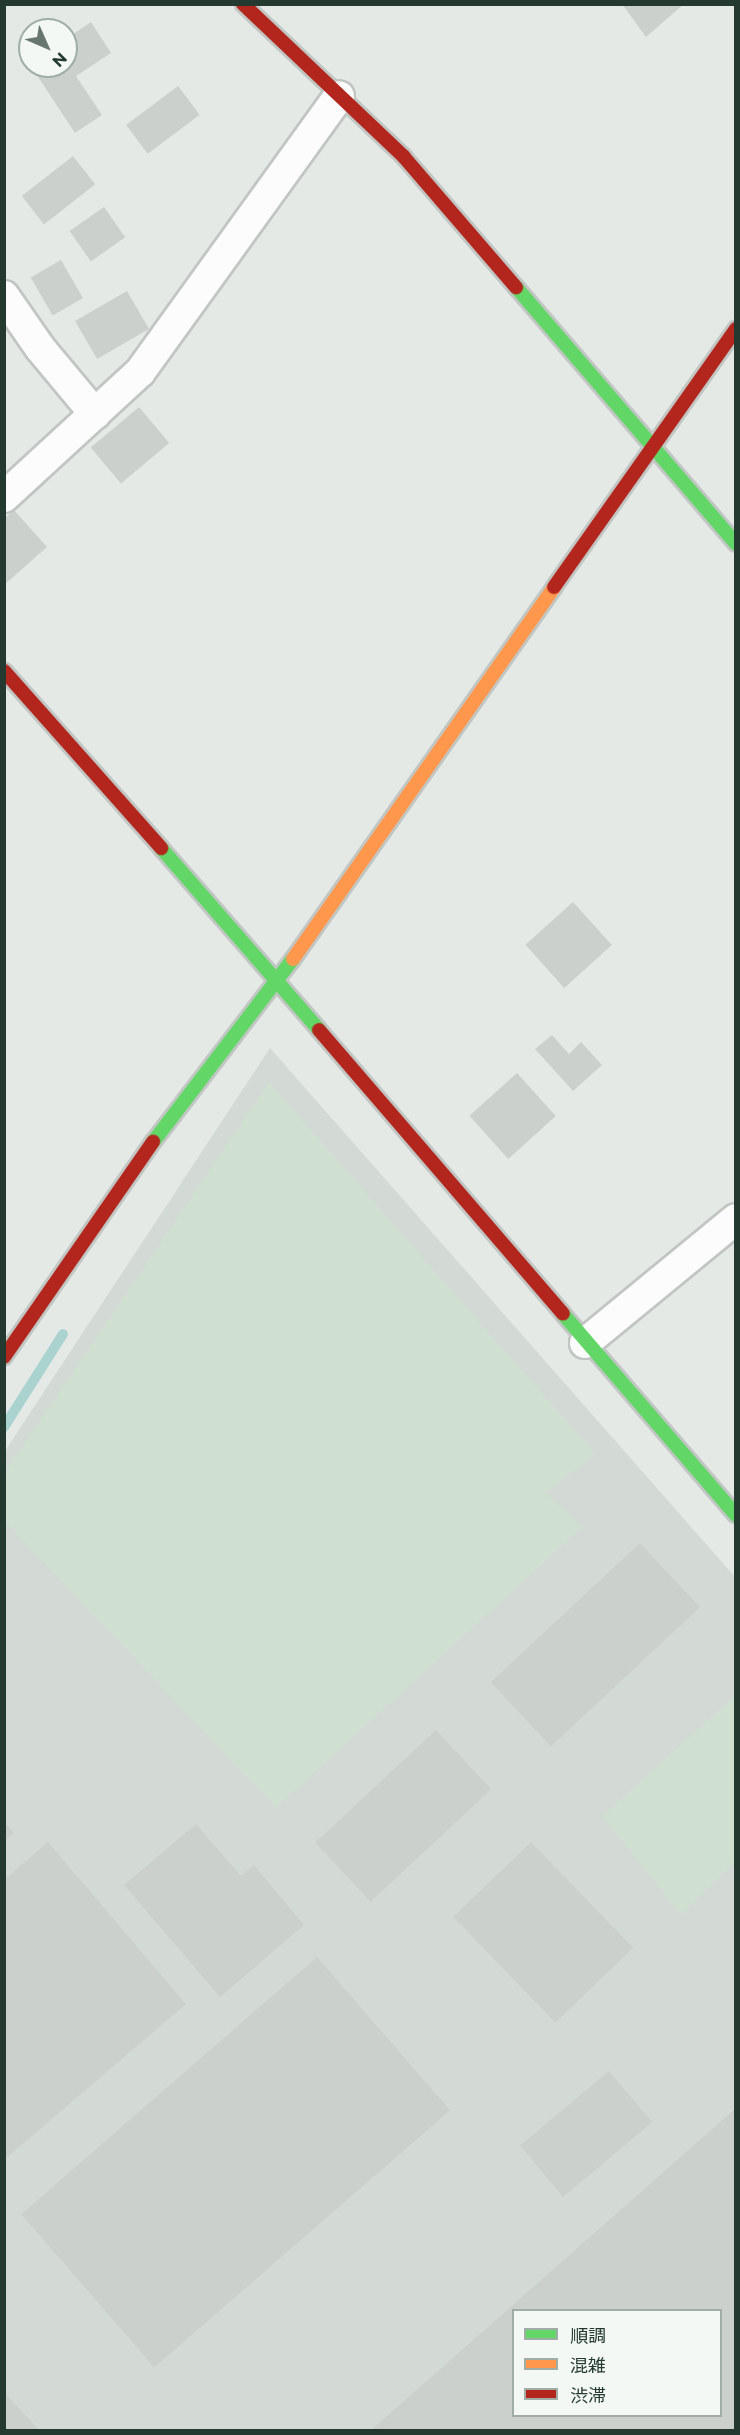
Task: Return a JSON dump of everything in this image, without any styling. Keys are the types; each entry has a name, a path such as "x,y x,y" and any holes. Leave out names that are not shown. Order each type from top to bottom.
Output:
{"street":[{"path":"243,4 404,157 650,448 735,544"},
{"path":"4,497 140,372 339,96"},
{"path":"4,296 40,348 95,414"},
{"path":"4,1357 120,1185 276,983 735,329"},
{"path":"4,671 244,942 276,983 735,1515"},
{"path":"585,1343 735,1219"}],"shaded area":[{"path":"270,1048 735,1577 735,2430 5,2430 5,1451"}],"green space":[{"path":"269,1083 595,1454 545,1493 582,1527 276,1807 4,1520 5,1473"},
{"path":"735,1696 735,1862 681,1914 603,1816"}],"building":[{"path":"622,4 684,4 646,37"},
{"path":"91,22 111,53 78,75 78,31"},
{"path":"39,78 77,78 102,115 75,133"},
{"path":"178,86 200,115 148,154 126,125"},
{"path":"73,156 95,184 44,224 22,196"},
{"path":"104,207 125,237 91,261 70,231"},
{"path":"61,260 83,298 53,316 31,278"},
{"path":"127,291 149,329 97,359 75,321"},
{"path":"139,407 169,443 121,483 91,447"},
{"path":"14,510 47,547 4,585 4,519"},
{"path":"573,902 612,945 564,988 525,945"},
{"path":"552,1035 569,1054 581,1042 602,1065 573,1091 535,1049"},
{"path":"517,1073 556,1116 508,1159 469,1116"},
{"path":"640,1543 700,1607 551,1746 491,1682"},
{"path":"436,1730 491,1789 371,1902 315,1843"},
{"path":"4,1821 14,1833 4,1841"},
{"path":"196,1824 241,1876 254,1865 304,1925 220,1997 124,1885"},
{"path":"48,1842 186,2004 4,2160 4,1880"},
{"path":"531,1842 633,1948 555,2023 453,1917"},
{"path":"317,1957 450,2110 154,2367 21,2214"},
{"path":"609,2071 652,2122 563,2197 520,2146"},
{"path":"736,2108 736,2430 371,2430"},
{"path":"4,2392 39,2430 4,2430"}],"waterway":[{"path":"4,1427 63,1334"}],"traffic: fast":[{"path":"516,287 736,544"},
{"path":"161,848 319,1030"},
{"path":"153,1142 293,959"},
{"path":"563,1314 736,1515"}],"traffic: slow":[{"path":"293,959 554,587"}],"traffic: jam":[{"path":"243,4 404,157 516,287"},
{"path":"554,587 736,329"},
{"path":"4,671 161,848"},
{"path":"319,1030 563,1314"},
{"path":"4,1357 153,1142"}]}
